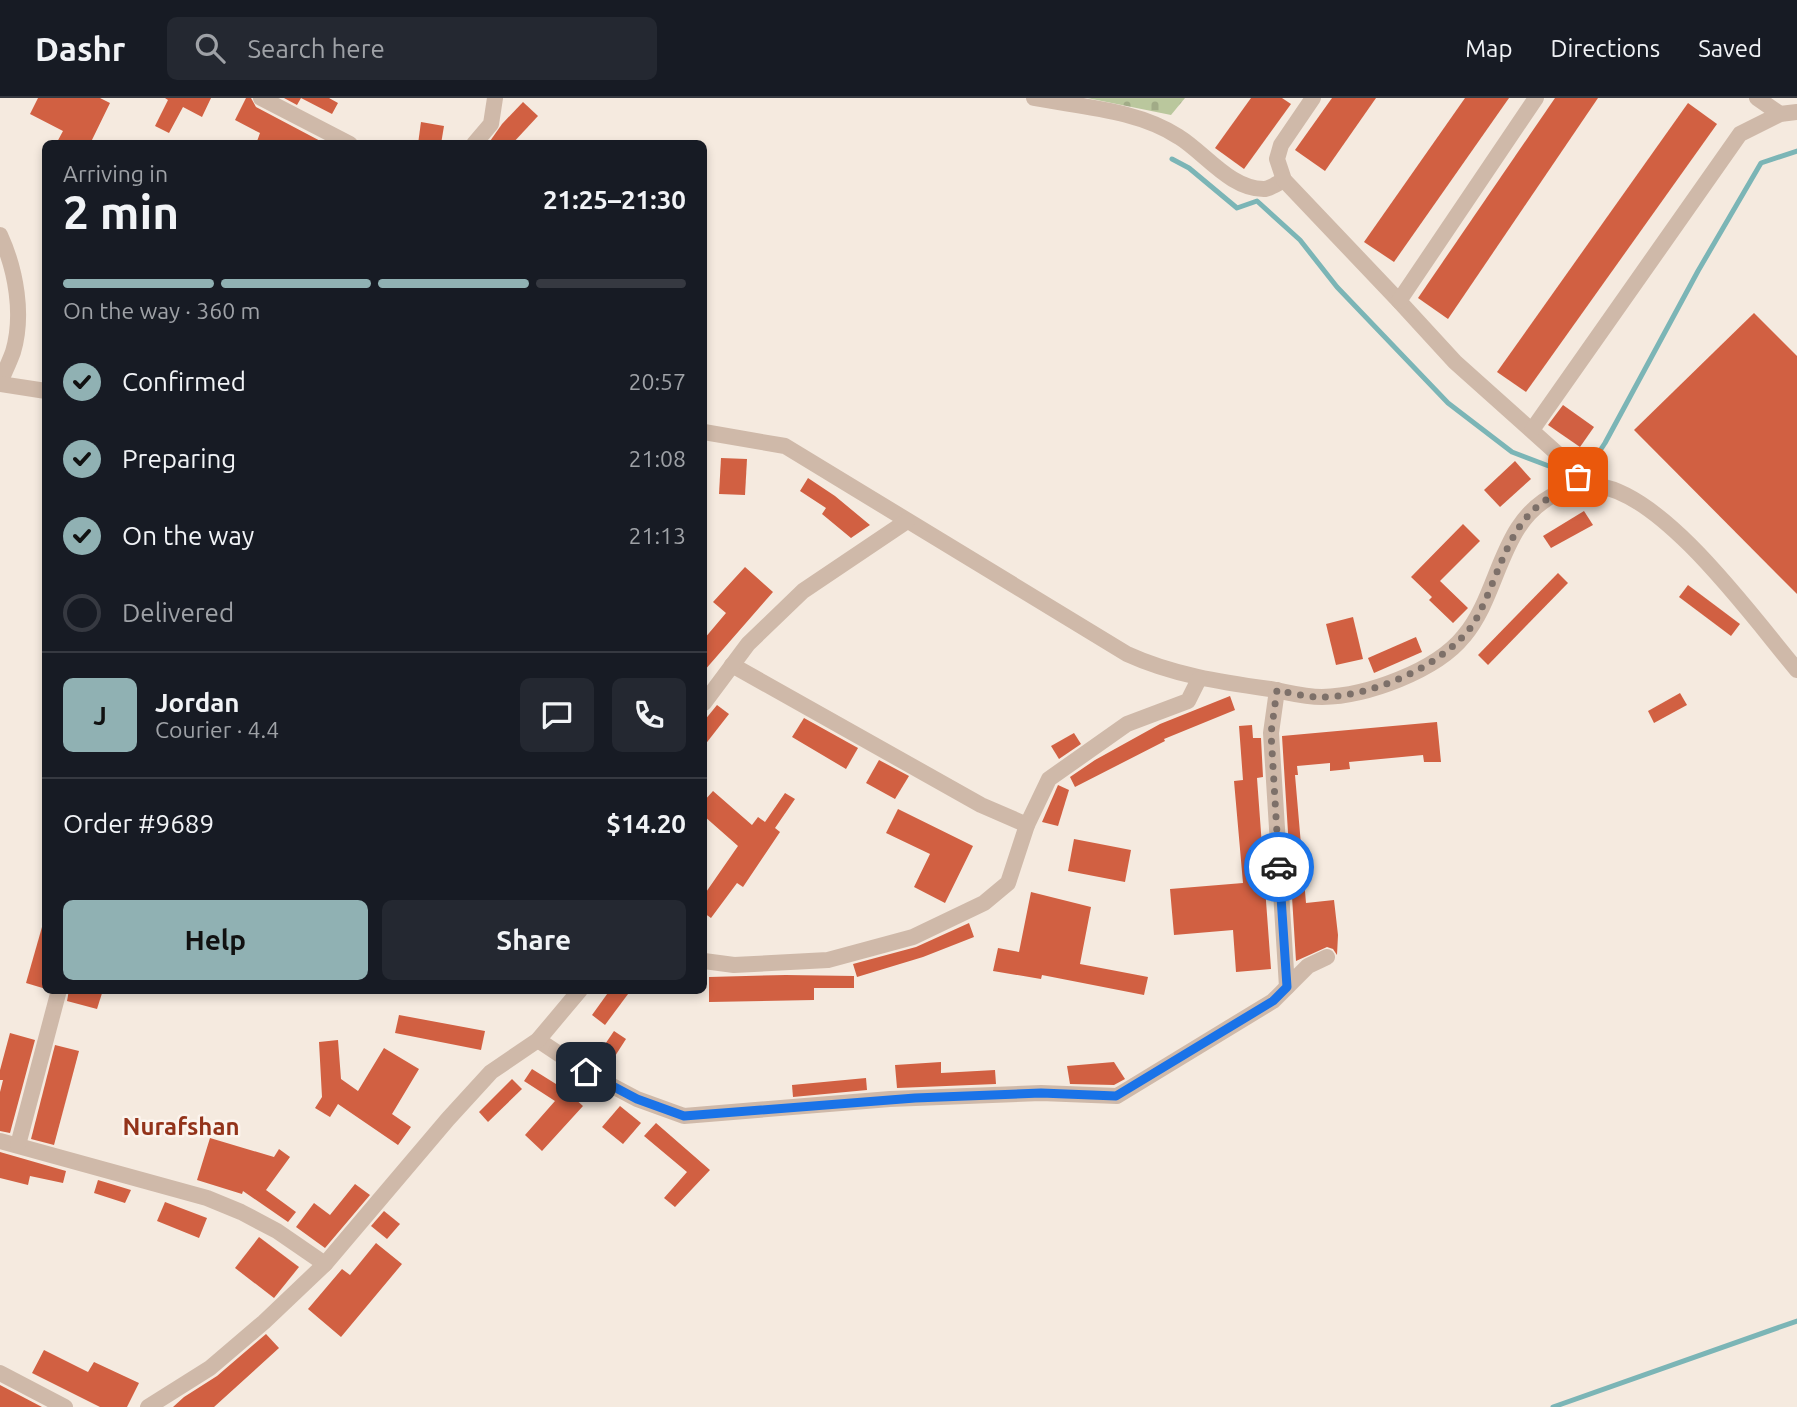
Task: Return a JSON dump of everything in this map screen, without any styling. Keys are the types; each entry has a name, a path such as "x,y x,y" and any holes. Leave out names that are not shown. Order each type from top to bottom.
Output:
{"street":[{"path":"261,98 343,140"},
{"path":"477,140 491,124 495,98"},
{"path":"1034,98 1133,117 1157,125 1179,137 1240,184 1266,189 1284,180"},
{"path":"1313,98 1281,145 1277,159 1284,180 1455,362 1532,430 1576,476 1620,493 1689,542 1797,670"},
{"path":"1399,301 1536,98"},
{"path":"1757,98 1780,114"},
{"path":"1532,430 1740,134 1780,114 1797,112"},
{"path":"0,235 11,263 18,320 13,351 0,383 42,390"},
{"path":"707,433 785,446 1127,654 1199,679 1320,697 1349,695 1420,669 1445,655 1474,623 1522,522 1576,476"},
{"path":"707,699 748,644 803,590 907,521"},
{"path":"732,666 981,805 1027,825"},
{"path":"707,961 734,965 828,960 913,937 984,903 1008,883 1027,825 1049,779 1127,724 1188,701 1199,679"},
{"path":"1277,690 1271,733 1287,987"},
{"path":"538,1040 586,1072 637,1099 684,1116 903,1099 1041,1093 1116,1096 1273,1001 1308,967 1327,957"},
{"path":"19,1145 58,994"},
{"path":"148,1407 210,1368 326,1264 491,1072 538,1040 577,994"},
{"path":"0,1141 207,1198 277,1231 326,1264"},
{"path":"0,1373 65,1407"}],"green space":[{"path":"1087,98 1185,98 1171,115"}],"building":[{"path":"38,98 100,98 110,103 92,140 58,140 63,131 30,114"},
{"path":"165,98 211,98 202,117 183,107 169,133 155,126 168,100"},
{"path":"246,98 251,98 256,107 318,140 257,140 260,133 235,120"},
{"path":"284,98 301,98 297,105"},
{"path":"301,98 329,98 338,103 332,114"},
{"path":"1251,98 1282,98 1291,104 1244,169 1215,148"},
{"path":"1332,98 1376,98 1325,171 1295,150"},
{"path":"1465,98 1509,98 1394,262 1364,242"},
{"path":"1555,98 1598,98 1448,319 1418,298"},
{"path":"523,102 538,116 516,140 491,140"},
{"path":"1688,103 1717,124 1526,392 1497,372"},
{"path":"421,122 444,126 442,140 419,140"},
{"path":"1754,313 1797,356 1797,594 1634,430"},
{"path":"1563,405 1594,427 1580,447 1548,425"},
{"path":"721,458 747,459 745,495 719,494"},
{"path":"1515,461 1531,479 1500,507 1484,490"},
{"path":"808,478 870,525 851,538 822,514 826,508 800,491"},
{"path":"1584,511 1593,525 1551,548 1543,536"},
{"path":"1463,524 1480,541 1440,581 1468,608 1453,623 1429,600 1432,597 1411,577"},
{"path":"745,567 773,592 707,668 707,635 726,613 713,602"},
{"path":"1558,573 1568,583 1488,665 1478,655"},
{"path":"1688,585 1740,624 1731,636 1679,597"},
{"path":"1353,617 1363,659 1336,665 1326,624"},
{"path":"1416,637 1422,652 1374,673 1368,658"},
{"path":"1680,693 1687,705 1654,723 1648,711"},
{"path":"1230,696 1235,710 1164,739 1165,741 1075,787 1070,777 1095,760 1160,724"},
{"path":"717,705 729,714 707,742 707,717"},
{"path":"804,718 858,748 846,769 792,737"},
{"path":"1437,722 1441,762 1424,762 1423,755 1349,762 1350,769 1330,771 1330,763 1297,766 1298,775 1295,775 1306,903 1334,900 1338,935 1337,955 1333,949 1327,947 1296,961 1282,736"},
{"path":"1252,725 1253,738 1261,738 1263,777 1257,778 1271,969 1236,972 1233,930 1174,935 1170,889 1243,883 1234,781 1243,780 1239,726"},
{"path":"1074,733 1081,744 1059,759 1051,746"},
{"path":"879,760 909,776 895,799 866,783"},
{"path":"1058,785 1069,790 1058,826 1042,822"},
{"path":"713,791 752,825 758,817 765,822 785,793 795,799 775,828 780,832 743,887 737,883 711,918 707,915 707,891 738,846 707,819 707,798"},
{"path":"898,809 973,846 945,903 914,887 930,854 886,833"},
{"path":"1074,839 1131,850 1125,882 1068,871"},
{"path":"1031,892 1091,907 1080,964 1148,977 1144,995 1042,975 1041,979 993,971 998,948 1019,952"},
{"path":"969,923 974,937 923,957 857,977 853,964 916,947"},
{"path":"42,927 42,988 26,983"},
{"path":"854,976 854,988 814,988 814,1000 709,1002 709,977"},
{"path":"68,994 102,994 97,1009 67,1001"},
{"path":"607,994 628,994 605,1025 592,1015"},
{"path":"399,1015 485,1031 481,1050 395,1033"},
{"path":"614,1031 626,1039 608,1067 595,1059"},
{"path":"10,1033 35,1040 10,1133 0,1131 0,1092 3,1080 0,1080 0,1070"},
{"path":"338,1040 341,1079 358,1091 384,1048 419,1069 392,1114 411,1127 398,1145 338,1104 330,1117 315,1108 322,1097 319,1042"},
{"path":"55,1045 79,1051 54,1145 31,1139"},
{"path":"941,1062 941,1073 995,1070 996,1084 897,1088 895,1065"},
{"path":"1114,1062 1125,1079 1114,1085 1070,1084 1067,1066"},
{"path":"532,1069 564,1089 583,1106 542,1151 525,1135 555,1101 524,1081"},
{"path":"866,1078 867,1090 793,1097 792,1085"},
{"path":"512,1079 522,1089 488,1122 479,1112"},
{"path":"620,1106 641,1123 623,1144 602,1127"},
{"path":"656,1123 710,1170 675,1207 664,1198 687,1172 644,1136"},
{"path":"210,1138 274,1157 279,1149 290,1157 266,1190 296,1212 288,1222 243,1191 242,1194 197,1180"},
{"path":"0,1152 66,1171 63,1183 30,1176 28,1185 0,1178"},
{"path":"98,1180 131,1190 125,1203 94,1193"},
{"path":"355,1184 370,1195 325,1248 296,1227 314,1203 330,1215"},
{"path":"165,1202 207,1218 199,1238 157,1221"},
{"path":"384,1211 400,1224 387,1239 371,1226"},
{"path":"259,1237 299,1267 274,1298 235,1268"},
{"path":"376,1243 402,1264 341,1337 308,1309 342,1269 350,1275"},
{"path":"266,1334 279,1348 214,1407 173,1407 217,1376"},
{"path":"44,1350 88,1372 94,1362 139,1383 127,1407 100,1407 32,1373"},
{"path":"0,1385 42,1407 0,1407"}],"waterway":[{"path":"1580,471 1586,472 1605,443 1698,271 1761,163 1797,151"},
{"path":"1172,159 1189,168 1237,208 1257,201 1300,240 1337,287 1448,403 1512,452 1562,471 1570,471"},
{"path":"1553,1407 1797,1321"}],"way so far":[{"path":"1279,867 1271,733 1277,690 1320,697 1349,695 1420,669 1445,655 1474,623 1506,550 1528,513 1553,495 1580,486 1578,477"}],"district":[{"name":"Nurafshan","path":"181,1127"}],"route":[{"path":"586,1072 637,1099 684,1116 915,1098 1041,1093 1116,1096 1273,1001 1287,987 1279,867"}]}
